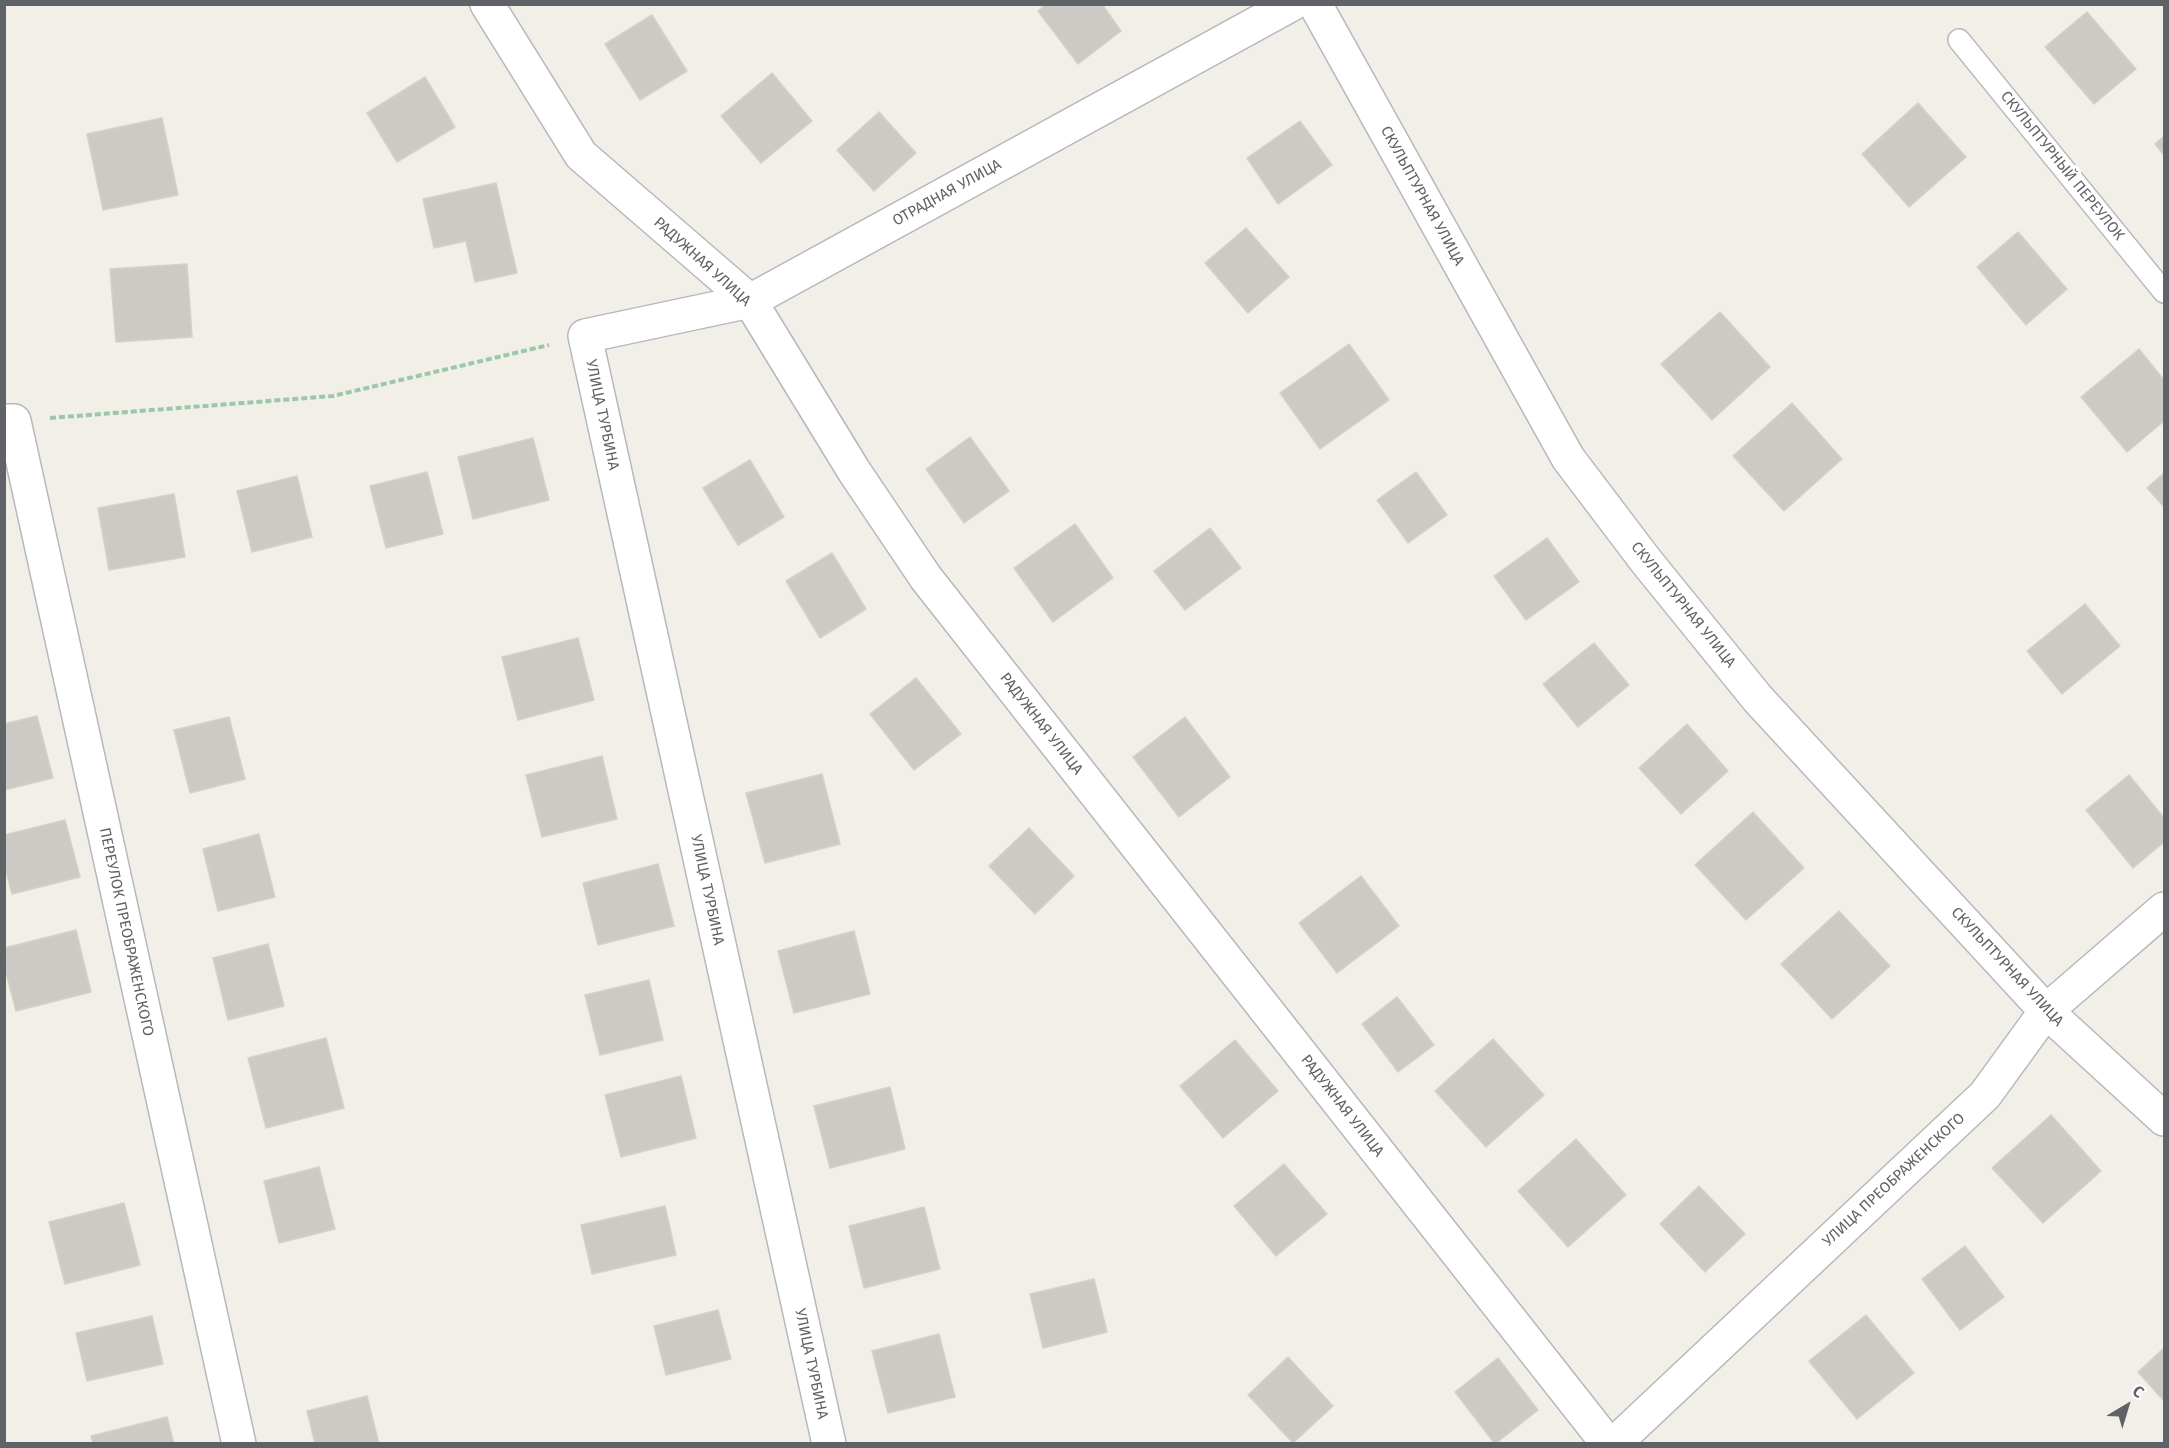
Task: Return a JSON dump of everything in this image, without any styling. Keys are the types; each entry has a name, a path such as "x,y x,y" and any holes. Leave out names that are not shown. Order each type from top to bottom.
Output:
{"street":[{"name":"РАДУЖНАЯ УЛИЦА","path":"487,4 581,154 750,301 854,471 926,578 1608,1443"},
{"name":"ОТРАДНАЯ УЛИЦА","path":"585,336 750,301 1292,4"},
{"name":"СКУЛЬПТУРНАЯ УЛИЦА","path":"1315,4 1569,458 1646,561 1758,699 2046,1011 2164,1119"},
{"name":"УЛИЦА ТУРБИНА","path":"585,336 829,1443"},
{"name":"ПЕРЕУЛОК ПРЕОБРАЖЕНСКОГО","path":"9,421 239,1443"},
{"name":"УЛИЦА ПРЕОБРАЖЕНСКОГО","path":"1614,1443 1985,1095 2046,1011 2164,909"}],"lane":[{"name":"СКУЛЬПТУРНЫЙ ПЕРЕУЛОК","path":"1959,40 2164,292"}],"path":[{"path":"9,421 333,396 585,336"}],"building":[{"path":"1046,4 1102,4 1121,31 1078,64 1038,11"},
{"path":"2087,12 2136,69 2094,104 2045,47"},
{"path":"652,15 687,71 640,100 605,44"},
{"path":"772,73 812,121 761,163 721,116"},
{"path":"425,77 455,127 397,162 367,113"},
{"path":"1918,103 1966,157 1909,207 1862,154"},
{"path":"879,112 916,153 874,191 837,150"},
{"path":"162,118 178,195 103,210 87,134"},
{"path":"1300,121 1332,165 1278,204 1247,158"},
{"path":"2164,136 2164,155 2155,144"},
{"path":"496,183 517,273 475,282 466,241 434,248 423,199"},
{"path":"1246,228 1289,277 1248,313 1205,263"},
{"path":"2018,232 2067,289 2026,325 1977,267"},
{"path":"187,264 192,337 116,342 110,269"},
{"path":"1720,312 1770,367 1712,420 1661,364"},
{"path":"1349,344 1389,400 1320,449 1280,393"},
{"path":"2139,349 2164,380 2164,421 2127,452 2081,397"},
{"path":"1792,403 1842,459 1784,511 1733,456"},
{"path":"970,437 1009,491 964,523 926,469"},
{"path":"533,438 549,500 473,519 458,457"},
{"path":"750,460 784,517 738,545 703,488"},
{"path":"427,472 443,534 386,548 370,486"},
{"path":"1416,472 1447,515 1408,543 1377,500"},
{"path":"2164,473 2164,507 2147,488"},
{"path":"297,476 312,537 252,552 237,491"},
{"path":"174,494 185,557 109,570 98,508"},
{"path":"1075,524 1113,578 1053,622 1014,568"},
{"path":"1210,528 1241,568 1185,610 1154,571"},
{"path":"1547,538 1579,582 1526,620 1494,576"},
{"path":"832,553 866,609 820,638 786,581"},
{"path":"2085,604 2120,646 2062,694 2027,651"},
{"path":"578,638 594,700 518,720 502,657"},
{"path":"1594,643 1629,685 1578,727 1543,684"},
{"path":"916,678 961,734 914,770 870,714"},
{"path":"37,716 53,778 4,790 4,724"},
{"path":"229,717 245,779 190,793 174,730"},
{"path":"1185,717 1230,777 1179,817 1133,757"},
{"path":"1687,724 1728,771 1681,814 1639,768"},
{"path":"602,756 617,819 542,837 526,775"},
{"path":"822,774 840,844 765,863 746,793"},
{"path":"2129,775 2164,818 2164,842 2133,868 2086,810"},
{"path":"1753,812 1804,868 1746,920 1695,865"},
{"path":"65,820 80,877 12,894 4,864 4,835"},
{"path":"1029,828 1074,876 1035,914 989,866"},
{"path":"259,834 275,897 218,911 203,849"},
{"path":"658,864 674,926 598,945 583,883"},
{"path":"1361,876 1399,926 1337,973 1299,923"},
{"path":"1839,911 1890,966 1832,1019 1781,964"},
{"path":"76,930 91,992 16,1011 4,965 4,948"},
{"path":"854,931 870,994 794,1013 778,951"},
{"path":"268,944 284,1006 228,1020 213,958"},
{"path":"649,980 663,1040 600,1055 585,995"},
{"path":"1397,997 1434,1045 1398,1072 1362,1024"},
{"path":"326,1038 344,1108 266,1128 248,1058"},
{"path":"1493,1039 1544,1095 1486,1147 1435,1091"},
{"path":"1235,1040 1278,1091 1223,1138 1180,1086"},
{"path":"681,1076 696,1138 621,1157 605,1095"},
{"path":"890,1087 905,1149 830,1168 814,1106"},
{"path":"2051,1115 2101,1171 2043,1223 1992,1168"},
{"path":"1576,1139 1626,1195 1568,1247 1518,1191"},
{"path":"1284,1164 1327,1214 1276,1256 1234,1206"},
{"path":"319,1167 335,1229 279,1243 264,1181"},
{"path":"1699,1186 1745,1234 1705,1272 1660,1224"},
{"path":"124,1203 140,1265 65,1284 49,1222"},
{"path":"665,1206 676,1255 592,1274 581,1225"},
{"path":"924,1207 940,1269 864,1288 849,1226"},
{"path":"1965,1246 2004,1297 1960,1330 1922,1279"},
{"path":"1094,1279 1107,1332 1043,1348 1030,1294"},
{"path":"718,1310 731,1359 666,1375 654,1326"},
{"path":"1866,1315 1914,1373 1857,1419 1809,1361"},
{"path":"152,1316 163,1364 87,1381 76,1333"},
{"path":"939,1334 955,1397 888,1413 872,1351"},
{"path":"2164,1348 2164,1401 2138,1372"},
{"path":"1288,1357 1333,1406 1293,1443 1248,1395"},
{"path":"1498,1358 1538,1410 1495,1444 1455,1392"},
{"path":"367,1396 379,1444 315,1444 307,1411"},
{"path":"167,1417 174,1444 93,1444 91,1436"}]}
